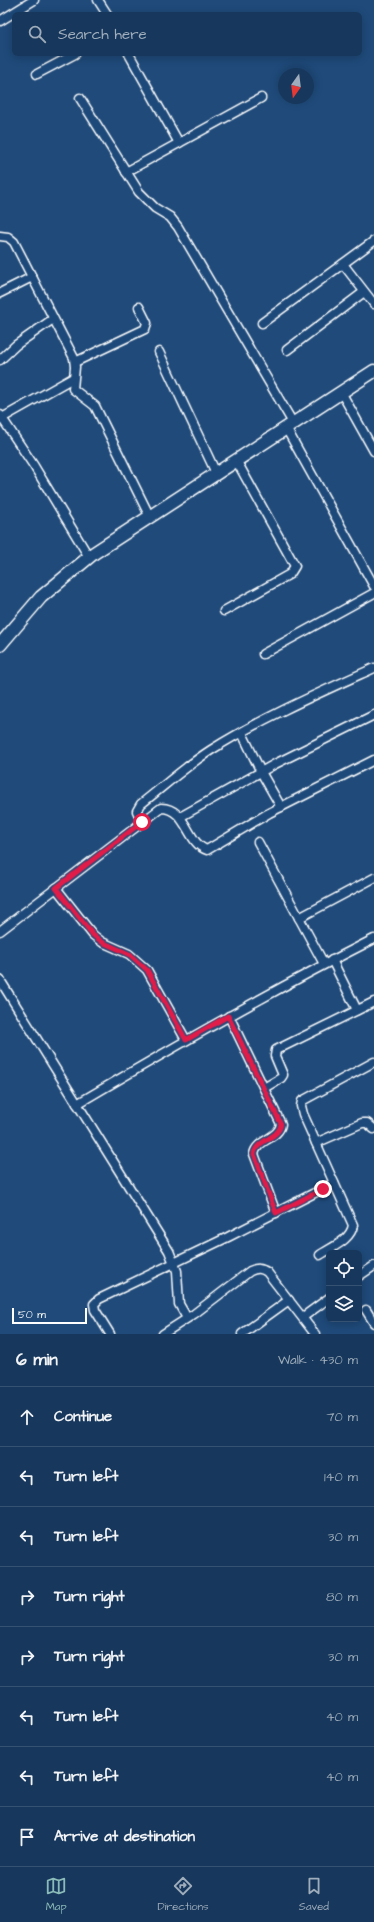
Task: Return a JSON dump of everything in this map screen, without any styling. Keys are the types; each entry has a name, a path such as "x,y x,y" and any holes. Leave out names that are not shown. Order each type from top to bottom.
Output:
{"street":[{"path":"15,12 34,0"},
{"path":"98,0 106,12"},
{"path":"0,21 12,14"},
{"path":"37,74 71,56"},
{"path":"130,56 179,143"},
{"path":"80,98 126,172 147,201 170,217 178,227 290,426 374,586"},
{"path":"126,172 261,98"},
{"path":"0,236 8,237 14,242 75,362 72,384 75,391 95,406 150,517"},
{"path":"262,324 374,241"},
{"path":"344,264 369,294 374,304"},
{"path":"0,293 32,277"},
{"path":"287,350 369,294"},
{"path":"75,362 145,329 147,323 139,307"},
{"path":"0,360 22,341 53,319"},
{"path":"159,352 216,474"},
{"path":"0,645 41,597 89,557 374,371"},
{"path":"73,378 1,417 34,466 89,557"},
{"path":"341,392 374,451"},
{"path":"224,611 290,574 295,566 236,460"},
{"path":"263,654 374,593"},
{"path":"142,822 137,811 140,804 197,760 242,733 374,668"},
{"path":"180,817 261,772 374,715"},
{"path":"242,733 261,772 282,807"},
{"path":"0,931 161,808 172,810 180,817 200,846 207,850 282,807 374,760"},
{"path":"258,842 324,964"},
{"path":"300,918 374,878"},
{"path":"56,888 93,935 102,942 129,954 147,970 186,1040"},
{"path":"77,1104 228,1016 374,938"},
{"path":"332,960 357,1010"},
{"path":"0,980 175,1262 178,1278 179,1304 187,1318"},
{"path":"264,1088 281,1078 283,1075 274,1056 276,1050 374,1002"},
{"path":"228,1016 281,1124 280,1128 258,1145 254,1154 276,1213"},
{"path":"320,1255 349,1237 352,1232 353,1225 303,1114 301,1106 302,1101 374,1062"},
{"path":"316,1143 362,1122 368,1123 374,1129"},
{"path":"110,1334 95,1310 96,1301 334,1183"},
{"path":"362,1274 374,1266"},
{"path":"163,1334 250,1271 256,1269 262,1269 267,1272 316,1334"},
{"path":"242,1334 289,1300"},
{"path":"302,1318 326,1300"},
{"path":"366,1310 374,1323"}],"route":[{"path":"142,822 56,888 93,935 102,942 129,954 147,970 186,1040 228,1016 281,1124 280,1128 275,1134 258,1145 254,1154 276,1213 323,1189"}]}
